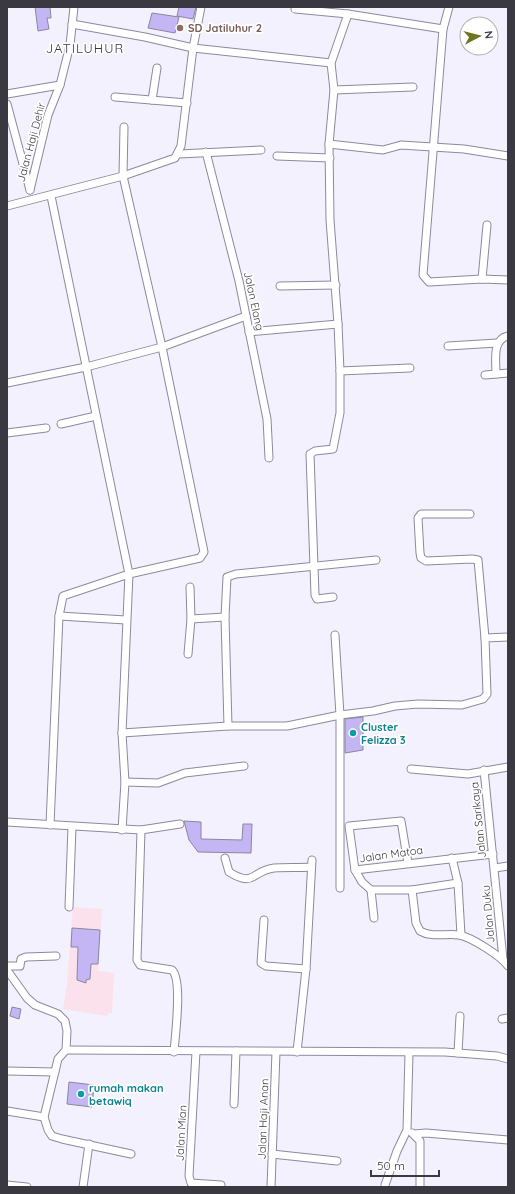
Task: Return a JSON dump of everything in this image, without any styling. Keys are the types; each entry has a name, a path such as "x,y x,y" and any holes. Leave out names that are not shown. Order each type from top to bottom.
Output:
{"street":[{"name":"Jalan Haji Dehir","path":"30,190 48,115 60,85 70,45 74,7"},
{"path":"179,154 187,103 193,48 201,7"},
{"path":"449,7 443,29 423,275 429,282 482,279 508,280"},
{"path":"295,9 348,14 443,29"},
{"path":"333,597 315,597 310,454 315,451 333,448 336,444 340,412 340,371 336,285 330,220 329,144 334,90 331,63 348,14"},
{"path":"72,24 145,37 193,48 331,63"},
{"path":"152,100 157,68"},
{"path":"7,94 60,85"},
{"path":"334,90 413,87"},
{"path":"115,97 187,103"},
{"path":"7,104 32,200"},
{"path":"50,825 59,616 63,596 129,574 200,558 204,552 162,347 123,176 124,127"},
{"path":"329,144 379,150 400,145 464,149 508,156"},
{"path":"7,206 51,196 123,176 171,160 179,154 261,150"},
{"name":"Jalan Elang","path":"206,152 246,316 267,420 269,458"},
{"path":"277,156 330,158"},
{"path":"51,196 129,574 122,733 125,782 122,830"},
{"path":"482,279 487,225"},
{"path":"280,286 336,285"},
{"path":"7,383 86,367 162,347 246,316"},
{"path":"249,332 338,324"},
{"path":"496,374 497,343 501,338 508,336"},
{"path":"448,346 497,343"},
{"path":"340,371 410,368"},
{"path":"485,375 508,372"},
{"path":"61,424 96,416"},
{"path":"7,433 46,428"},
{"path":"122,733 228,726 287,726 340,714 418,704 462,705 484,699 488,690 478,560 426,561 421,558 420,553 418,518 421,514 470,514"},
{"path":"228,726 225,617 228,576 376,560"},
{"path":"188,654 191,619 190,586"},
{"path":"59,616 126,620"},
{"path":"191,619 225,617"},
{"path":"335,636 340,714 340,888"},
{"path":"485,638 508,637"},
{"path":"125,782 158,783 186,773 244,766"},
{"path":"411,769 468,774 508,767"},
{"name":"Jalan Sarikaya","path":"484,770 495,868"},
{"path":"355,867 348,826 398,820 402,822 408,863"},
{"path":"7,822 122,830 141,830 180,824"},
{"path":"69,907 72,827"},
{"path":"141,830 137,960 143,966 172,970 177,977 174,1052"},
{"name":"Jalan Matoa","path":"371,890 362,882 355,867 493,854"},
{"path":"225,858 228,872 244,880 275,868 312,863 306,969 297,1052"},
{"path":"452,858 458,883 460,935"},
{"path":"495,868 508,866"},
{"name":"Jalan Duku","path":"495,868 503,959"},
{"path":"374,918 371,890 412,890 458,883"},
{"path":"412,890 416,923 420,931 430,935 460,935 492,951 503,959 508,966"},
{"path":"264,920 262,963 266,966 306,969"},
{"path":"7,966 20,966 21,959 26,957 56,956"},
{"path":"8,973 27,998 35,1005 63,1017 68,1030 66,1050 58,1059 44,1118 48,1130 52,1136 131,1154"},
{"path":"458,1053 460,1016"},
{"path":"66,1050 174,1052 409,1052 458,1053 497,1056 508,1059"},
{"path":"234,1104 236,1051"},
{"name":"Jalan Mian","path":"196,1052 189,1176 191,1183 221,1185 221,1187"},
{"name":"Jalan Haji Anan","path":"271,1187 276,1052"},
{"path":"385,1184 397,1151 407,1130 409,1052"},
{"path":"7,1070 55,1072"},
{"path":"7,1111 44,1118"},
{"path":"407,1130 414,1134 420,1142 420,1187"},
{"path":"414,1134 422,1132 508,1140"},
{"path":"83,1187 88,1144"},
{"path":"272,1154 337,1161"},
{"path":"7,1185 27,1187"}],"shaded area":[{"path":"73,907 102,909 98,971 114,973 112,1013 108,1013 107,1016 63,1009 67,985"}],"building":[{"path":"35,7 50,7 51,18 47,18 49,29 38,31"},
{"path":"179,7 196,7 193,19 177,16"},
{"name":"SD Jatiluhur 2","path":"152,13 179,17 175,33 148,28"},
{"name":"Cluster Felizza 3","path":"363,717 363,750 345,753 345,719"},
{"path":"184,821 201,822 201,839 242,840 243,824 252,824 251,853 198,852 189,840"},
{"path":"72,928 100,930 98,964 91,964 90,979 86,980 86,983 77,980 78,947 71,947"},
{"path":"12,1007 21,1009 19,1019 10,1016"},
{"name":"rumah makan betawiq","path":"69,1082 94,1085 92,1107 67,1104"}],"place":[{"name":"SD Jatiluhur 2","path":"180,28"},
{"name":"Cluster Felizza 3","path":"353,733"},
{"name":"rumah makan betawiq","path":"81,1094"}],"district":[{"name":"JATILUHUR","path":"85,48"}]}
